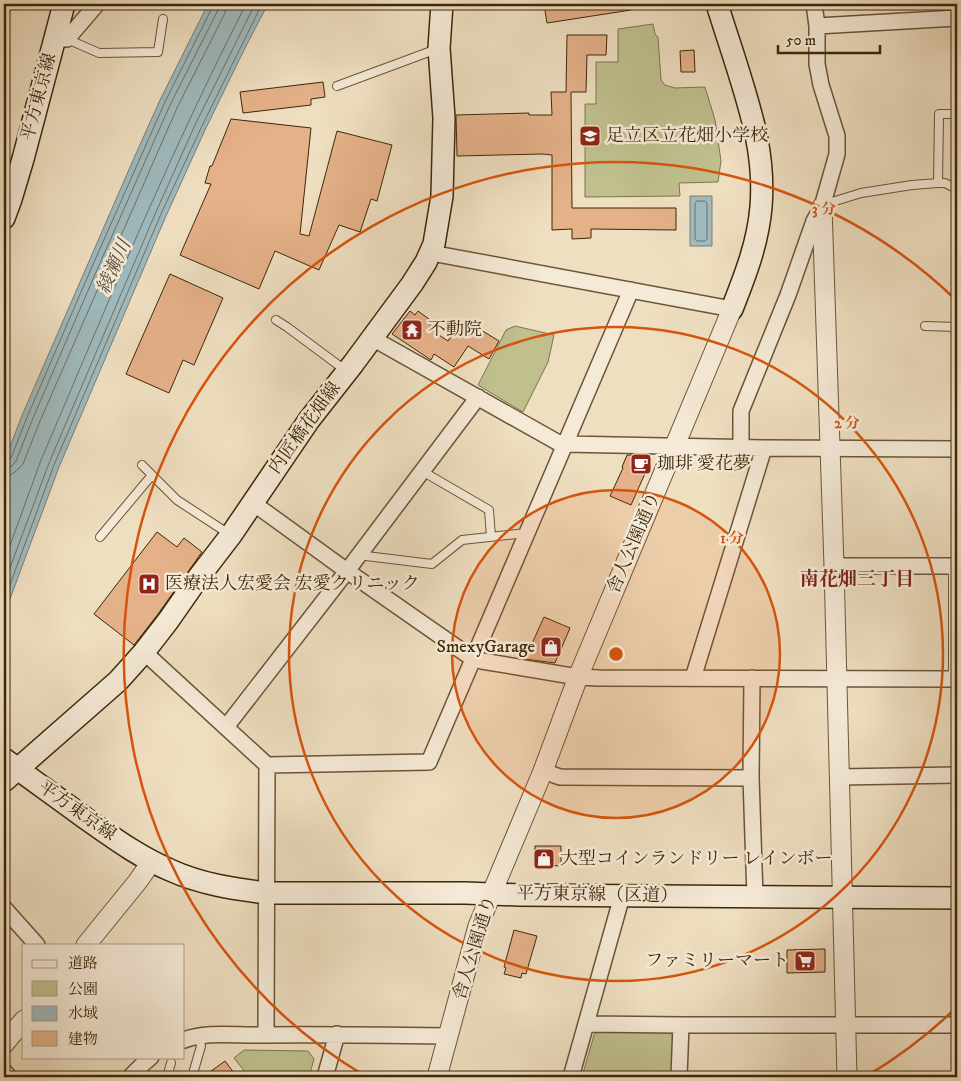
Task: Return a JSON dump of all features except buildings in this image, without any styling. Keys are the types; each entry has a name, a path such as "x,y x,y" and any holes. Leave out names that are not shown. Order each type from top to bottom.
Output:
{"main road":[{"name":"内匠橋花畑線","path":"8,770 118,681 144,652 231,535 309,420 347,372 426,262 431,252 440,215 443,176 444,118 439,48 442,4"},
{"name":"舎人公園通り","path":"717,4 757,133 761,167 759,225 747,272 732,309"},
{"name":"平方東京線","path":"4,218 61,39 63,6"},
{"name":"平方東京線","path":"8,770 152,861"},
{"name":"平方東京線（区道）","path":"152,861 170,870 206,882 236,889 267,893 957,898"}],"street":[{"path":"61,39 97,4"},
{"path":"814,4 817,26 817,64 836,136 836,154 823,205 847,1077"},
{"path":"817,26 957,18"},
{"path":"741,447 741,410 788,295 814,220 823,205"},
{"path":"431,252 732,309"},
{"path":"144,652 267,765 429,762 631,290"},
{"name":"舎人公園通り","path":"437,1077 478,926 490,894 543,770 578,677 732,309"},
{"path":"372,338 557,442 565,444 957,449"},
{"path":"226,727 478,397"},
{"path":"693,678 764,448"},
{"path":"253,503 472,658 482,661 578,677 955,679"},
{"path":"834,566 955,566"},
{"path":"752,678 751,778 755,897"},
{"path":"266,1035 267,765"},
{"path":"543,770 560,777 751,778"},
{"path":"839,777 957,776"},
{"path":"87,944 152,861"},
{"path":"571,1077 622,896"},
{"path":"4,908 36,944"},
{"path":"4,1044 22,1022"},
{"path":"587,1024 957,1025"},
{"path":"679,1077 681,1025"},
{"path":"325,1077 338,1034"},
{"path":"185,1040 199,1037 266,1035 448,1036"},
{"path":"130,1077 150,1058"},
{"path":"4,1071 9,1077"}],"lane":[{"path":"61,39 99,53 158,52 163,19"},
{"path":"337,86 439,48"},
{"path":"938,183 939,114 957,114"},
{"path":"823,205 861,193 912,185 946,183 957,189"},
{"path":"276,320 347,372"},
{"path":"925,326 957,327"},
{"path":"142,465 177,500 231,535"},
{"path":"422,472 489,510 491,537"},
{"path":"100,537 152,475"},
{"path":"358,555 432,564 462,540 526,533"},
{"path":"955,566 955,679"},
{"path":"192,1077 201,1046 199,1037"},
{"path":"167,1077 171,1062"}],"green space":[{"path":"653,24 655,34 658,37 661,80 665,85 675,88 705,87 715,120 721,161 718,182 679,183 680,196 585,197 585,104 596,104 596,62 618,62 618,29"},
{"path":"515,326 554,335 548,362 523,412 478,385 506,330"},
{"path":"598,1031 670,1031 674,1037 673,1077 582,1077 594,1035"},
{"path":"244,1050 308,1051 314,1059 309,1077 249,1077 234,1058"}],"water":[{"name":"綾瀬川","path":"208,4 268,4 205,130 166,216 59,467 4,615 4,462 23,413 134,158 160,100"},
{"path":"690,196 712,196 712,246 690,246"}],"place":[{"name":"足立区立花畑小学校","path":"590,136"},
{"name":"不動院","path":"412,330"},
{"name":"珈琲 愛花夢","path":"641,464"},
{"name":"医療法人宏愛会 宏愛クリニック","path":"149,584"},
{"name":"SmexyGarage","path":"551,647"},
{"name":"大型コインランドリー レインボー","path":"544,859"},
{"name":"ファミリーマート","path":"805,961"}],"district":[{"name":"南花畑三丁目","path":"857,579"}]}
